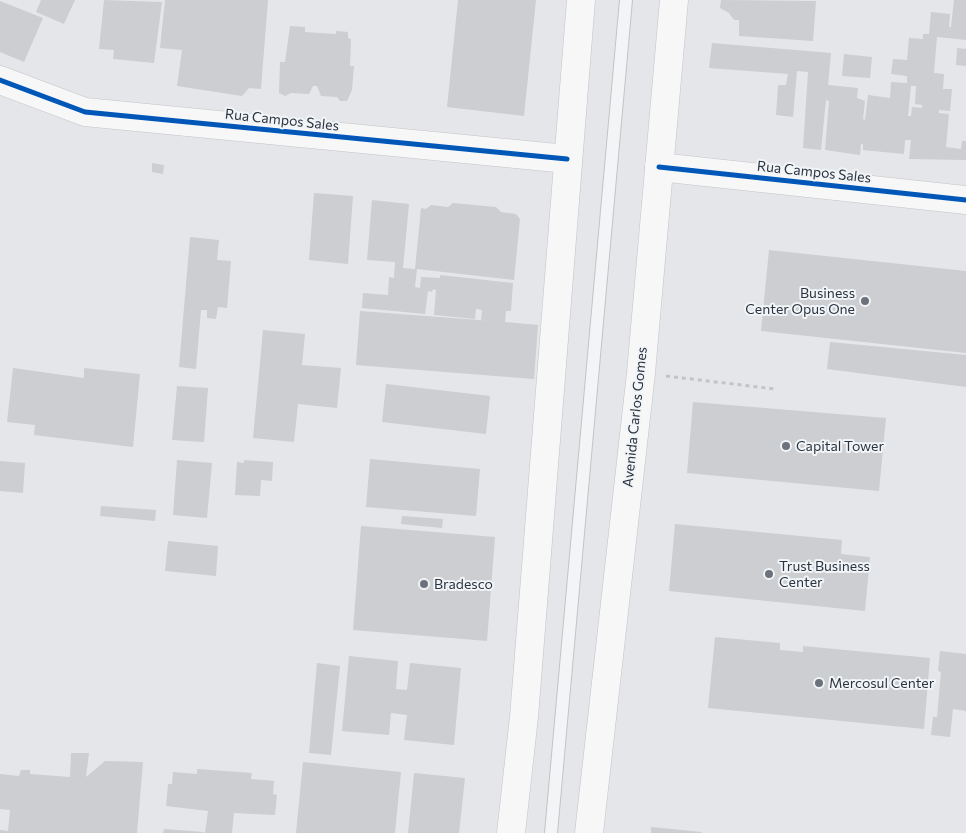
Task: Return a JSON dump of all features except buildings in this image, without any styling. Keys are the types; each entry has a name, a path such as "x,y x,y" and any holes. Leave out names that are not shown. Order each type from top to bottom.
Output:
{"main road":[{"path":"511,833 524,707 581,0"},
{"name":"Avenida Carlos Gomes","path":"589,833 641,373 674,0"},
{"name":"Rua Campos Sales","path":"0,80 85,112 567,159"},
{"name":"Rua Campos Sales","path":"659,167 966,200"}],"lane":[{"path":"551,833 626,0"}],"path":[{"path":"641,373 775,389"}],"cycle path":[{"path":"0,80 85,112 567,159"},
{"path":"659,167 966,200"}],"place":[{"name":"Business Center Opus One","path":"865,301"},
{"name":"Capital Tower","path":"786,446"},
{"name":"Trust Business Center","path":"769,574"},
{"name":"Bradesco","path":"424,584"},
{"name":"Mercosul Center","path":"819,683"}]}
